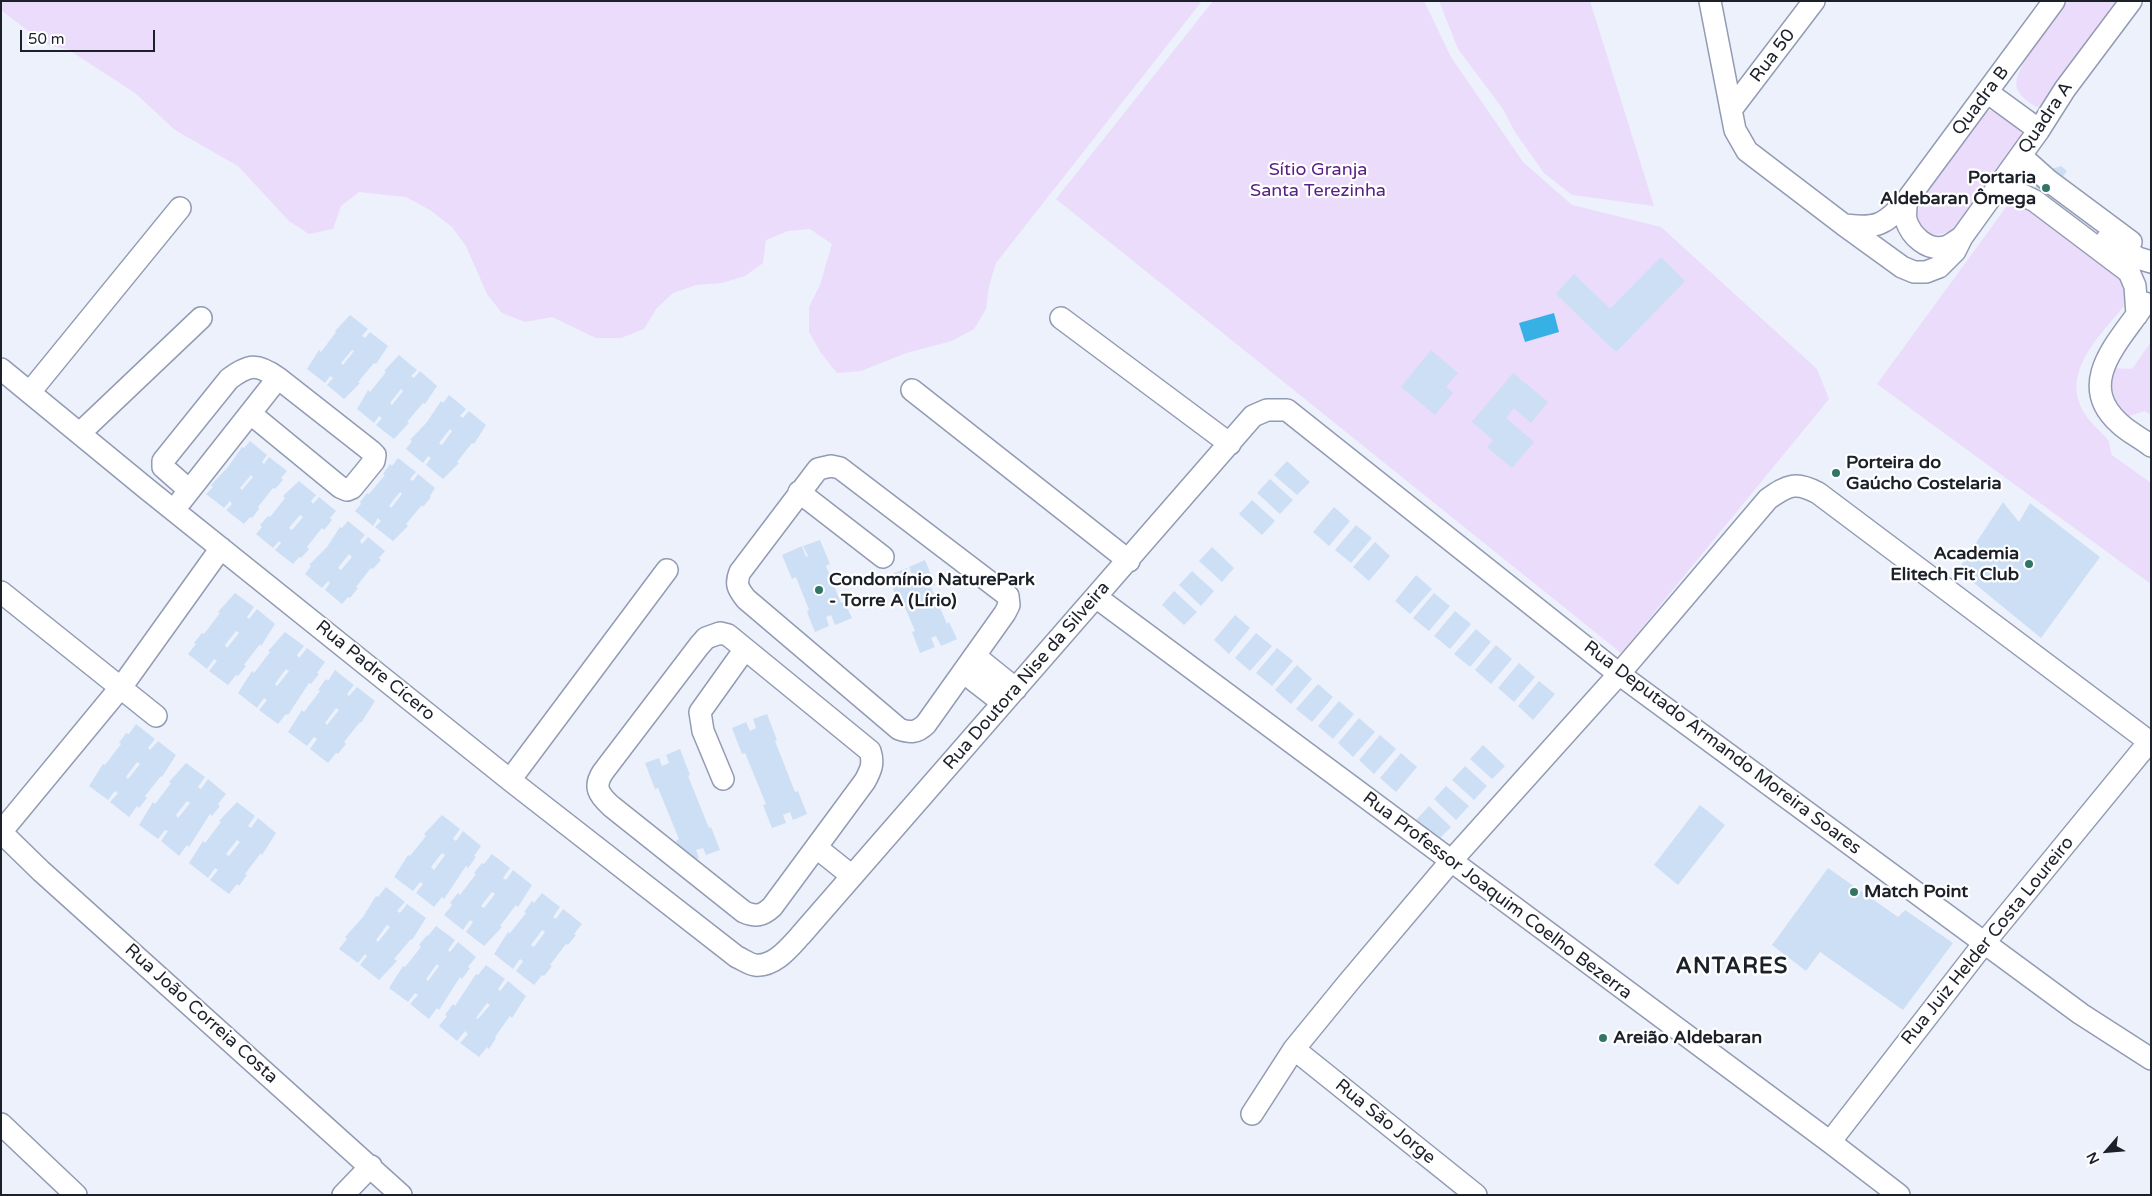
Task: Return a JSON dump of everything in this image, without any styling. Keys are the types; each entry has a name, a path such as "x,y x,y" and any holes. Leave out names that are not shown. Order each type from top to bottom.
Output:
{"street":[{"path":"1710,1 1735,130 1747,151 1844,225"},
{"name":"Rua 50","path":"1731,110 1814,1"},
{"name":"Quadra B","path":"1844,225 1866,228 1882,223 1892,217 1907,200 2054,1"},
{"name":"Quadra A","path":"1844,225 1902,267 1914,272 1926,272 1939,267 1954,251 1962,237 2039,130 2065,89 2132,1"},
{"path":"1987,92 2039,130"},
{"path":"2018,160 2043,192 2129,272 2135,286 2137,315"},
{"path":"2000,184 2043,192 2142,250 2151,252"},
{"path":"2043,192 2112,243 2138,258 2151,262"},
{"path":"1907,200 1906,219 1912,232 1920,242 1932,246 1945,247 1962,237"},
{"path":"30,392 180,208"},
{"path":"2151,294 2113,348 2100,373 2101,391 2107,409 2120,424 2151,446"},
{"path":"80,433 201,318"},
{"path":"1061,318 1230,444"},
{"path":"189,490 162,467 162,460 229,380 239,371 251,366 259,367 278,378 371,450 375,455 374,460 352,488 347,490 340,487 251,414"},
{"name":"Rua Padre Cícero","path":"1,369 510,780 737,957 755,965"},
{"path":"174,509 278,378"},
{"path":"912,390 1129,560"},
{"name":"Rua Doutora Nise da Silveira","path":"755,965 771,962 786,951 1253,416 1267,410 1287,410 1304,421"},
{"name":"Rua Deputado Armando Moreira Soares","path":"1304,421 1619,674 2081,1014 2151,1060"},
{"path":"831,466 840,468 1008,596 1009,605 969,664 920,730 910,733 899,729 746,600 738,590 736,581 740,572 799,492 818,469 831,466"},
{"path":"1252,1114 1294,1049 1451,861 1619,674 1768,499 1790,486 1804,486 1818,493 2150,743"},
{"path":"799,492 884,557"},
{"path":"1,832 120,688 221,548"},
{"path":"510,780 668,570"},
{"path":"1,592 156,716"},
{"name":"Rua Professor Joaquim Coelho Bezerra","path":"1096,597 1899,1195"},
{"path":"720,633 728,635 745,649 870,751 872,760 872,770 817,848 772,907 762,915 753,916 744,912 611,806 602,798 597,780 706,638 720,633"},
{"path":"723,779 703,731 700,712 745,649"},
{"path":"969,664 1009,696"},
{"name":"Rua Juiz Helder Costa Loureiro","path":"1830,1142 1985,942 2150,743"},
{"name":"Rua João Correia Costa","path":"1,832 41,871 401,1195"},
{"path":"817,848 852,876"},
{"name":"Rua São Jorge","path":"1294,1049 1476,1195"},
{"path":"1,1124 76,1195"},
{"path":"343,1195 371,1166"}],"green space":[{"path":"1,1 1202,1 996,263 989,286 986,309 974,329 952,341 906,353 861,371 837,373 821,353 809,332 809,307 820,285 832,244 810,229 788,231 766,240 763,263 745,276 722,283 696,285 673,293 656,309 644,329 621,338 596,338 552,317 525,322 502,313 487,294 466,246 452,227 430,210 406,197 359,192 341,206 333,229 309,234 289,221 238,166 175,130 135,93 69,50 45,44 1,10"},
{"name":"Sítio Granja Santa Terezinha","path":"1213,1 1424,1 1451,57 1523,162 1572,205 1661,227 1817,369 1829,399 1621,653 1056,199"},
{"path":"1439,1 1590,1 1654,206 1572,195 1544,173 1515,132 1503,109 1458,49"},
{"path":"2067,1 2129,1 2049,103 2036,107 2020,94 2017,88 2017,80 2027,57"},
{"path":"1995,110 2017,126 2022,134 2022,140 2012,147 1953,230 1936,235 1929,234 1920,227 1918,212 1920,203 1984,115 1988,111"},
{"path":"2012,199 2018,200 2122,276 2128,297 2124,306 2086,356 2077,384 2078,399 2090,421 2108,440 2112,455 2151,483 2151,584 1877,384"},
{"path":"2151,342 2151,415 2145,411 2126,417 2118,406 2112,388 2113,368 2132,369"}],"water":[{"path":"1554,313 1559,332 1525,342 1519,323"}],"building":[{"name":"Portaria Aldebaran Ômega","path":"2061,166 2067,171 2053,190 2045,206 2030,196 2045,171"},
{"path":"1661,257 1685,281 1616,352 1556,294 1574,274 1610,309"},
{"path":"350,315 368,329 362,336 365,338 370,332 388,346 376,364 374,363 358,382 360,383 344,399 327,385 333,378 330,376 325,383 307,369 319,350 321,352 335,331","holes":["352,350 354,351 343,365 341,363"]},
{"path":"1431,350 1458,373 1446,387 1453,393 1435,415 1401,387"},
{"path":"399,355 417,370 411,376 414,378 420,371 437,386 425,404 423,403 407,422 409,423 394,439 376,425 382,418 379,416 374,423 357,409 368,390 370,392 386,372 384,371","holes":["401,389 403,391 392,405 390,403"]},
{"path":"1513,373 1548,402 1531,423 1514,408 1506,418 1534,442 1512,468 1487,447 1493,440 1472,422"},
{"path":"449,395 466,409 460,416 463,418 469,411 486,425 474,444 472,443 457,462 459,463 443,479 426,465 431,458 428,456 423,463 406,449 412,441 410,440 427,422 441,401 443,403","holes":["450,429 452,431 442,445 439,443"]},
{"path":"250,441 267,455 262,462 264,464 269,457 287,471 281,478 283,480 275,489 273,488 252,518 250,517 244,524 226,510 232,504 230,501 224,508 206,494 213,487 211,485 228,467 242,447 244,448","holes":["251,475 253,477 242,490 240,488"]},
{"path":"398,458 416,472 410,479 413,481 418,474 435,488 431,497 423,507 422,505 406,524 408,526 393,541 375,527 381,521 378,518 373,526 355,511 367,493 369,494 385,475 383,474 390,464 392,466","holes":["400,492 402,494 391,508 389,506"]},
{"path":"1287,461 1310,482 1297,495 1274,475"},
{"path":"1270,479 1293,500 1280,514 1257,493"},
{"path":"299,481 316,495 311,501 313,504 319,497 336,511 324,530 322,528 307,547 309,549 293,564 275,550 281,543 279,541 273,548 256,534 262,527 260,525 268,516 270,517 285,498 283,496","holes":["300,515 303,517 292,530 289,528"]},
{"path":"1252,500 1275,521 1262,535 1239,514"},
{"name":"Academia Elitech Fit Club","path":"2003,502 2019,522 2030,503 2100,557 2041,638 1958,570"},
{"path":"1334,507 1350,521 1329,546 1313,532"},
{"path":"348,521 365,535 360,541 362,544 368,537 385,551 379,558 381,560 373,569 371,568 350,598 348,597 342,604 325,590 330,583 328,581 322,588 305,574 311,566 309,565 327,547 340,527 342,528","holes":["349,554 352,557 341,570 338,568"]},
{"path":"1356,525 1372,538 1351,563 1335,550"},
{"name":"Condomínio NaturePark - Torre A (Lírio)","path":"820,540 830,564 826,566 841,603 844,601 852,618 835,625 831,615 826,617 829,626 815,632 807,612 809,610 796,577 792,579 782,555 802,546 806,557 808,556 803,546"},
{"path":"1375,542 1390,556 1369,581 1353,567"},
{"path":"1212,547 1234,568 1222,582 1199,561"},
{"path":"925,560 935,585 931,587 947,624 949,622 957,639 941,646 936,636 931,638 935,647 920,653 912,632 915,631 901,598 898,600 887,576 907,568 911,578 913,577 909,567"},
{"path":"1192,571 1214,591 1201,606 1179,585"},
{"path":"1416,575 1432,589 1410,614 1395,601"},
{"path":"1174,591 1197,612 1184,625 1162,605"},
{"path":"235,593 254,607 247,617 249,619 257,609 275,624 261,646 260,644 244,665 246,666 228,685 209,671 217,661 214,659 207,669 188,654 196,644 194,643 202,633 204,634 220,613 218,612","holes":["236,631 239,633 227,648 225,645"]},
{"path":"1434,593 1450,606 1429,631 1413,618"},
{"path":"1455,611 1471,624 1450,649 1434,636"},
{"path":"1235,615 1250,628 1229,654 1214,640"},
{"path":"1476,629 1491,642 1470,667 1454,654"},
{"path":"285,632 304,646 297,655 299,658 307,648 325,662 317,673 319,674 311,684 309,683 288,715 286,714 278,724 259,710 267,700 264,698 257,708 238,693 252,671 254,673 270,652 268,651","holes":["286,669 289,671 277,686 275,684"]},
{"path":"1256,633 1272,646 1250,671 1235,658"},
{"path":"1496,645 1512,659 1491,684 1475,670"},
{"path":"1277,648 1293,661 1272,686 1256,673"},
{"path":"1519,663 1535,677 1514,702 1498,688"},
{"path":"1297,665 1312,679 1291,704 1275,690"},
{"path":"335,670 354,685 347,694 349,696 357,687 375,701 361,723 344,742 346,744 328,763 310,749 317,739 314,737 307,746 288,732 302,710 304,712 320,691 318,690 326,679 328,681","holes":["336,708 339,710 327,725 325,723"]},
{"path":"1539,681 1555,694 1533,720 1518,706"},
{"path":"1318,684 1333,697 1312,722 1296,709"},
{"path":"1339,701 1354,714 1333,739 1318,726"},
{"path":"767,714 777,740 775,741 795,792 798,791 807,814 793,820 790,812 783,815 786,823 772,828 763,805 766,804 745,753 742,754 732,728 746,722 750,731 756,728 753,719"},
{"path":"1359,718 1375,732 1353,757 1338,743"},
{"path":"136,724 155,739 148,748 150,750 158,741 176,755 162,777 145,796 147,798 139,808 137,806 129,817 110,802 118,793 115,791 108,800 89,786 103,764 105,765 121,744 119,743 126,733 129,734","holes":["137,762 140,764 128,779 126,777"]},
{"path":"1380,735 1396,749 1374,774 1359,760"},
{"path":"1483,745 1505,766 1492,779 1470,759"},
{"path":"680,749 690,775 688,776 720,850 706,855 703,848 696,850 699,858 685,864 676,841 679,839 658,788 655,789 645,763 659,758 662,766 669,763 666,755"},
{"path":"1401,753 1417,767 1396,792 1380,778"},
{"path":"186,763 205,777 198,787 201,789 208,779 226,794 218,804 220,806 212,816 210,814 189,847 187,845 179,856 161,841 168,831 165,830 158,839 139,825 153,802 155,804 171,783 169,782","holes":["187,801 190,803 178,818 176,815"]},
{"path":"1465,766 1487,786 1474,800 1452,780"},
{"path":"1446,786 1469,806 1456,820 1434,799"},
{"path":"237,802 255,816 248,826 251,828 258,818 276,833 262,855 261,853 245,874 247,875 239,886 237,884 229,894 210,880 218,870 215,868 208,878 189,863 203,841 205,843 221,822 219,821","holes":["237,840 240,842 229,856 226,854"]},
{"path":"1700,805 1725,825 1678,885 1654,865"},
{"path":"1429,806 1451,827 1438,840 1416,820"},
{"path":"442,815 460,829 453,839 456,841 463,831 481,846 468,868 466,866 444,899 442,897 434,907 416,893 423,884 420,882 413,891 394,877 408,855 410,856 426,836 424,834","holes":["442,853 445,855 434,870 431,867"]},
{"path":"492,854 510,868 503,878 506,880 513,870 532,885 518,907 516,905 500,926 502,927 484,946 466,932 473,922 470,920 463,930 444,915 452,905 450,903 458,893 460,895 476,874 474,873 482,863 484,864","holes":["492,892 495,894 484,908 481,906"]},
{"path":"1828,868 1898,917 1905,910 1953,943 1903,1010 1820,952 1806,971 1772,945"},
{"path":"386,887 405,902 397,911 400,913 407,904 426,918 412,940 394,959 397,961 379,980 360,965 367,956 365,954 358,963 339,949 347,939 345,937 363,917 376,896 378,897","holes":["387,925 390,927 378,942 376,940"]},
{"path":"542,893 560,907 553,917 556,919 563,909 582,924 574,934 576,935 568,945 566,944 550,965 552,966 534,985 516,971 523,961 520,959 513,969 494,954 508,932 510,933 526,913 524,912 532,901 534,903","holes":["542,930 545,932 534,947 531,945"]},
{"path":"436,926 455,940 448,950 450,952 458,942 476,957 462,979 460,977 439,1010 437,1008 429,1019 410,1004 418,995 415,993 408,1002 389,988 403,966 405,967 421,947 419,945","holes":["437,964 439,966 428,981 426,979"]},
{"path":"486,965 505,979 498,989 500,991 508,981 526,996 512,1018 510,1016 495,1037 489,1049 487,1047 479,1057 460,1043 468,1034 465,1031 457,1041 439,1026 453,1004 455,1006 476,974 478,975","holes":["487,1003 490,1005 478,1019 476,1018"]}],"place":[{"name":"Portaria Aldebaran Ômega","path":"2046,188"},
{"name":"Porteira do Gaúcho Costelaria","path":"1836,473"},
{"name":"Academia Elitech Fit Club","path":"2029,564"},
{"name":"Condomínio NaturePark - Torre A (Lírio)","path":"819,590"},
{"name":"Match Point","path":"1854,892"},
{"name":"Areião Aldebaran","path":"1603,1038"}],"district":[{"name":"ANTARES","path":"1732,967"}]}
